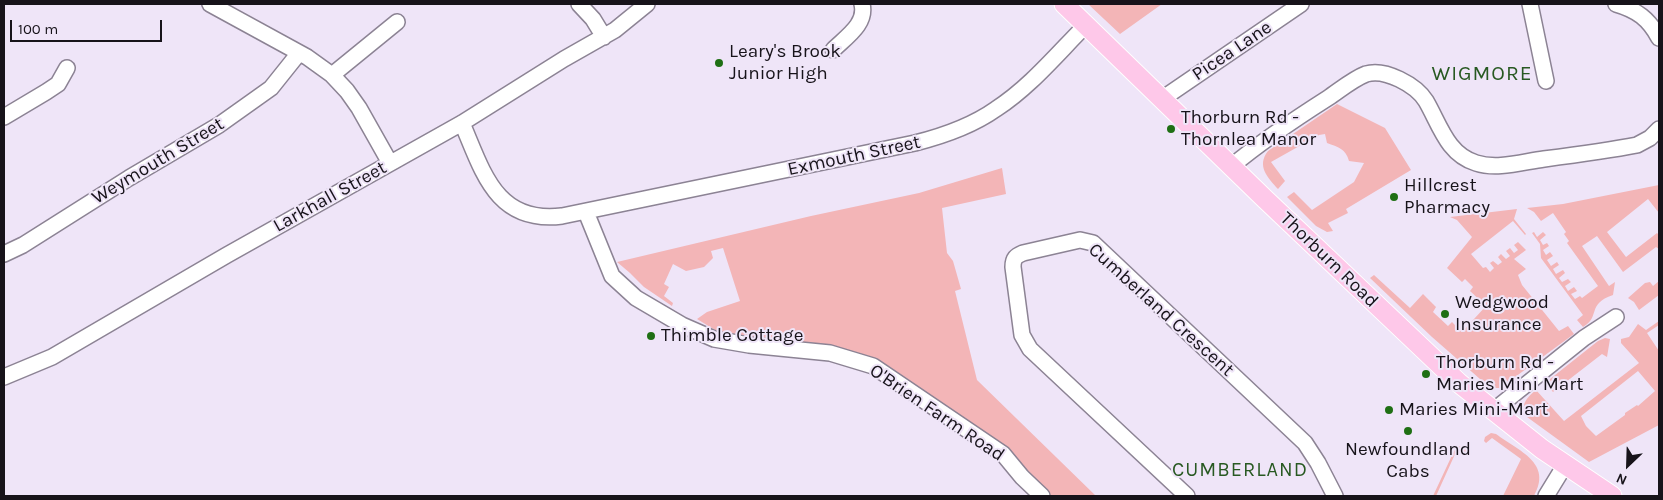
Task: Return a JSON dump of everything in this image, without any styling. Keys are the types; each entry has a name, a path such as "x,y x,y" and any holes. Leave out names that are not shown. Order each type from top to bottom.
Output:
{"main road":[{"name":"Thorburn Road","path":"1064,4 1459,383 1565,465 1612,496"}],"street":[{"path":"210,4 299,53 332,75 359,108 390,163"},
{"path":"579,4 593,19 604,37"},
{"name":"Larkhall Street","path":"4,377 52,356 462,123 564,59 604,37 647,4"},
{"path":"833,50 860,22 863,14 862,4"},
{"name":"Picea Lane","path":"1162,99 1301,4"},
{"path":"1530,4 1546,81"},
{"path":"1616,4 1640,13 1652,24 1659,38"},
{"path":"332,75 397,22"},
{"name":"Exmouth Street","path":"462,123 486,180 506,202 526,213 541,216 586,212 914,143 960,128 985,116 1005,102 1039,72 1086,25"},
{"name":"Weymouth Street","path":"4,254 23,245 129,178 219,125 271,88 299,53"},
{"path":"4,117 58,84 67,68"},
{"path":"1232,166 1303,114 1368,74 1384,74 1400,79 1414,87 1424,98 1448,143 1456,152 1477,164 1491,166 1637,145 1650,138 1659,129"},
{"name":"O'Brien Farm Road","path":"586,212 612,276 636,298 682,325 714,339 749,345 830,353 873,366 1003,454 1022,477 1042,496"},
{"name":"Cumberland Crescent","path":"1187,496 1030,349 1025,342 1022,335 1013,267 1013,260 1017,256 1080,240 1092,243 1292,430 1313,454 1327,493"},
{"path":"1493,411 1577,344 1616,317"},
{"path":"1546,496 1565,465"}],"shaded area":[{"path":"1088,4 1162,4 1120,34"},
{"path":"1337,104 1385,128 1411,170 1346,209 1348,213 1328,223 1333,231 1327,232 1316,226 1287,197 1294,192 1312,210 1354,182 1364,163 1349,161 1344,151 1327,143 1325,134 1319,135 1271,162 1285,181 1278,189 1265,172 1263,162 1268,151"},
{"path":"1002,168 1006,194 942,208 947,253 953,261 961,289 955,291 977,380 1096,496 1050,496 872,359 838,348 760,340 735,335 715,330 697,319 707,312 740,301 723,248 711,251 713,258 704,267 686,271 673,264 664,284 669,287 664,296 673,303 672,306 644,287 617,262 811,216 919,193"},
{"path":"1659,185 1659,213 1648,199 1607,232 1626,257 1657,233 1659,235 1659,249 1656,247 1623,272 1597,236 1582,246 1609,286 1615,282 1613,295 1599,302 1591,319 1583,327 1577,320 1583,315 1541,258 1540,244 1532,233 1534,232 1537,237 1543,232 1546,235 1540,240 1543,245 1547,243 1549,246 1543,250 1546,255 1550,252 1553,256 1547,260 1551,266 1557,262 1559,265 1553,269 1556,274 1563,270 1565,273 1559,278 1562,282 1568,279 1571,282 1565,286 1568,291 1574,287 1577,291 1571,294 1575,299 1580,296 1582,298 1598,286 1567,243 1569,241 1564,234 1566,232 1553,213 1541,221 1534,212 1527,208 1563,204"},
{"path":"1517,209 1514,219 1525,235 1513,221 1471,254 1483,268 1486,267 1490,272 1494,268 1490,263 1493,261 1498,265 1502,262 1498,257 1501,254 1506,259 1510,256 1506,251 1510,248 1514,253 1518,250 1514,245 1518,242 1526,250 1514,259 1526,269 1518,275 1522,285 1559,331 1568,326 1574,334 1500,388 1492,388 1432,337 1370,278 1374,275 1410,308 1423,294 1436,307 1433,312 1448,326 1452,322 1462,332 1486,306 1470,291 1473,287 1465,279 1462,282 1447,268 1472,237 1457,220 1450,217"},
{"path":"1659,281 1659,295 1639,310 1634,302 1628,298 1645,283 1650,282 1653,286"},
{"path":"1659,321 1659,325 1647,333 1659,351 1659,425 1589,462 1527,417 1524,409 1525,402 1536,390 1564,421 1639,363 1621,343 1621,339 1629,337 1638,324 1646,330","holes":["1638,371 1655,391 1638,406 1625,413 1625,415 1596,436 1586,426 1581,416"]},
{"path":"1605,338 1610,339 1607,357 1602,354 1553,392 1545,383 1598,341"},
{"path":"1491,433 1496,434 1523,452 1536,466 1539,475 1539,485 1534,496 1503,496 1521,459 1492,438 1486,443 1484,441 1485,437"},
{"path":"1460,446 1466,448 1465,455 1456,452 1436,496 1433,496 1454,451"}],"place":[{"name":"Leary's Brook Junior High","path":"719,63"},
{"name":"Thorburn Rd - Thornlea Manor","path":"1171,129"},
{"name":"Hillcrest Pharmacy","path":"1394,197"},
{"name":"Wedgwood Insurance","path":"1445,314"},
{"name":"Thimble Cottage","path":"651,336"},
{"name":"Thorburn Rd - Maries Mini Mart","path":"1426,374"},
{"name":"Maries Mini-Mart","path":"1389,410"},
{"name":"Newfoundland Cabs","path":"1408,431"}],"district":[{"name":"WIGMORE","path":"1482,74"},
{"name":"CUMBERLAND","path":"1240,470"}]}
